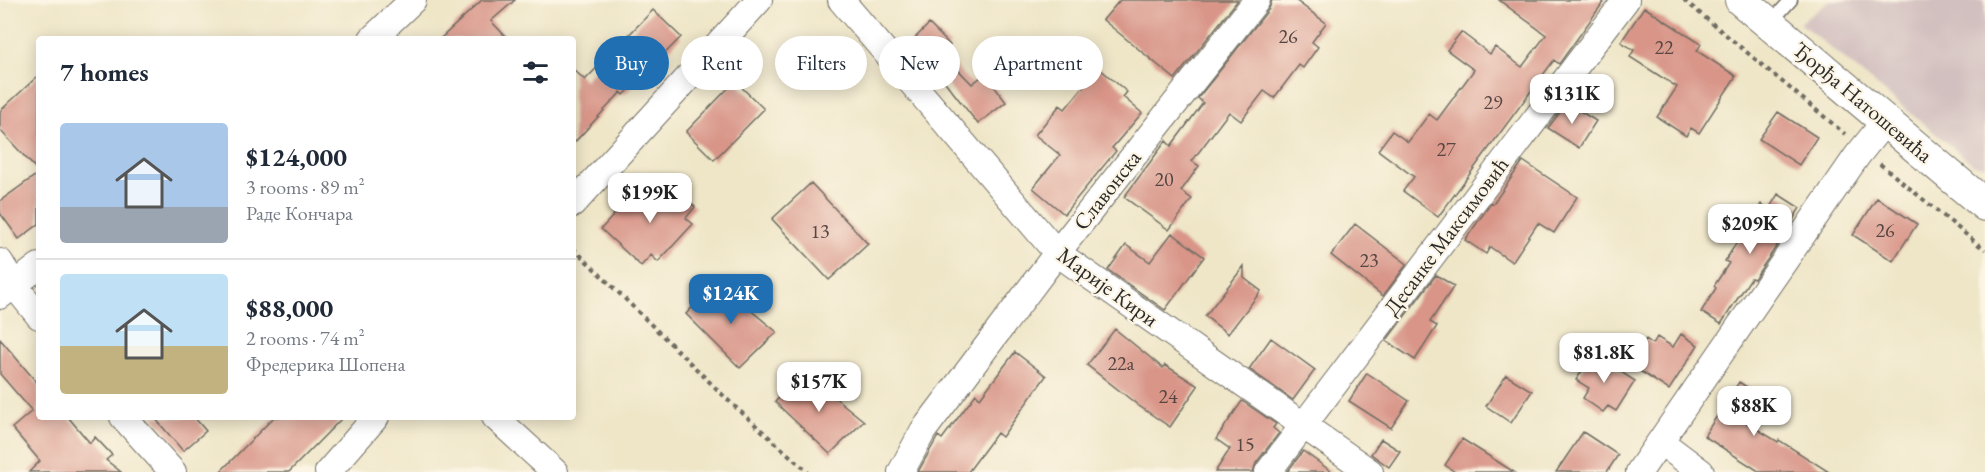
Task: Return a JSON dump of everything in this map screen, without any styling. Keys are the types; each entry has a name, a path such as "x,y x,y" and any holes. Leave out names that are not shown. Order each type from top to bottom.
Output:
{"street":[{"path":"375,36 413,0"},
{"path":"576,201 759,0"},
{"name":"Марије Кири","path":"841,0 1058,253 1370,472"},
{"name":"Славонска","path":"901,472 923,430 1058,253 1257,0"},
{"name":"Десанке Максимовић","path":"1268,472 1626,0"},
{"name":"Ђорђа Натошевића","path":"1741,0 1886,120 1978,189"},
{"path":"1639,472 1862,149 1886,120"},
{"path":"0,262 7,291 36,314"},
{"path":"7,291 36,268"},
{"path":"126,420 173,472"},
{"path":"328,472 373,420"},
{"path":"498,420 555,472"},
{"path":"1661,442 1701,472"}],"lane":[{"path":"1769,24 1791,0"}],"path":[{"path":"1684,0 1985,250"},
{"path":"576,251 731,403 807,472"}],"shaded area":[{"path":"1831,0 1985,0 1985,166 1974,165 1800,23"}],"building":[{"path":"482,0 515,0 491,21 505,36 443,36"},
{"path":"1120,0 1238,0 1175,79 1103,20"},
{"path":"1272,0 1295,0 1326,23 1312,42 1318,47 1303,68 1299,65 1274,98 1264,91 1241,121 1229,112 1192,161 1199,166 1181,191 1192,199 1169,230 1124,197 1166,141 1171,146 1203,103 1198,98 1269,9"},
{"path":"1499,0 1605,0 1559,64 1554,60 1438,217 1403,191 1414,177 1378,150 1392,131 1408,142 1429,114 1437,120 1474,70 1447,50 1461,32 1490,54 1495,47 1522,67 1546,35"},
{"path":"1644,7 1701,44 1697,51 1736,76 1699,133 1691,128 1686,136 1657,117 1677,87 1630,57 1634,50 1621,42"},
{"path":"653,10 681,37 669,49 669,36 628,36"},
{"path":"929,24 941,36 917,36"},
{"path":"594,71 594,90 629,90 624,95 621,92 576,141 576,72 585,80"},
{"path":"1103,71 1127,92 1123,97 1142,113 1112,148 1116,151 1064,214 1033,188 1060,155 1035,135 1060,105 1065,109 1081,90 1103,90"},
{"path":"960,72 972,84 972,90 997,90 1006,102 978,124 951,90 960,90"},
{"path":"36,78 36,169 0,130 0,111"},
{"path":"726,90 744,90 764,109 714,160 686,132"},
{"path":"1567,103 1596,121 1579,148 1548,128"},
{"path":"1778,112 1817,137 1799,165 1759,139"},
{"path":"1523,161 1577,197 1554,233 1538,223 1512,262 1490,247 1486,254 1465,240"},
{"path":"36,175 36,226 19,239 0,213 0,201"},
{"path":"668,182 695,207 686,218 693,224 658,262 651,255 641,266 601,229 634,193 647,205"},
{"path":"811,183 868,244 829,280 772,219"},
{"path":"1778,194 1800,208 1776,247 1754,279 1751,278 1721,324 1701,312 1729,263 1725,261 1761,204 1769,209"},
{"path":"1877,198 1917,224 1893,261 1853,235"},
{"path":"1355,224 1407,264 1383,296 1331,255"},
{"path":"1172,233 1204,257 1165,310 1108,270 1126,245 1150,262"},
{"path":"1244,266 1244,278 1261,291 1228,334 1205,316"},
{"path":"1436,275 1454,286 1430,322 1437,326 1415,360 1386,341"},
{"path":"716,282 777,332 740,368 686,314"},
{"path":"1115,329 1163,368 1165,365 1198,386 1170,427 1087,365"},
{"path":"1681,334 1698,345 1669,390 1629,364 1646,339 1653,344 1657,337 1673,347"},
{"path":"1271,338 1315,370 1293,400 1249,369"},
{"path":"0,339 36,381 36,420 71,420 90,443 95,437 112,455 106,460 121,472 29,472 40,461 12,428 32,411 0,374"},
{"path":"1015,352 1046,376 1002,437 997,433 968,472 918,472 938,436 942,439 976,394 980,398"},
{"path":"1593,354 1635,381 1616,411 1608,406 1603,412 1583,398 1589,388 1576,380"},
{"path":"803,372 864,421 830,454 775,402"},
{"path":"1367,373 1409,401 1391,428 1349,401"},
{"path":"1506,375 1532,391 1511,423 1486,406"},
{"path":"1739,382 1764,398 1747,423 1778,442 1779,440 1829,472 1760,472 1704,436"},
{"path":"1242,401 1276,424 1273,428 1279,433 1256,463 1253,472 1215,472 1230,449 1216,439"},
{"path":"157,420 197,420 206,431 183,451"},
{"path":"271,420 340,420 289,472 220,472"},
{"path":"1583,432 1618,455 1607,472 1556,472"},
{"path":"1381,439 1400,451 1389,467 1371,454"},
{"path":"1462,439 1514,472 1455,472 1445,465"},
{"path":"1303,451 1332,472 1287,472"}]}
